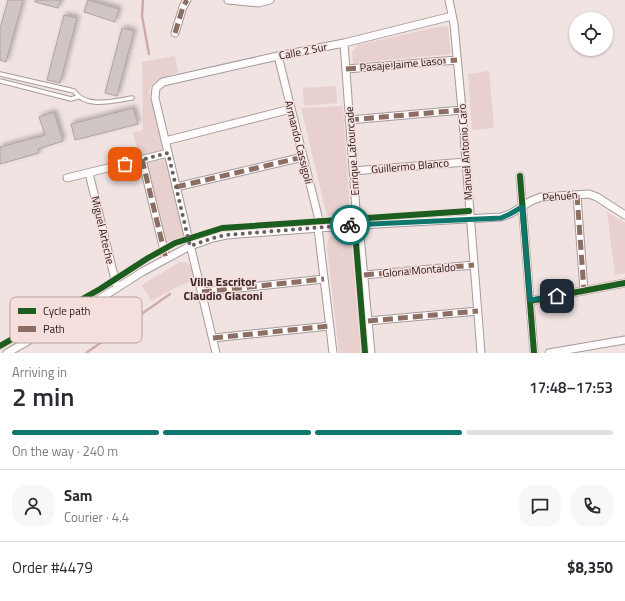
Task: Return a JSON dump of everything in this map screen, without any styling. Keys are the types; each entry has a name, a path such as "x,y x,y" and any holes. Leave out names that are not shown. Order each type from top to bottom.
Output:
{"street":[{"path":"175,33 182,7 187,0"},
{"path":"228,0 258,3 270,0"},
{"name":"Manuel Antonio Caro","path":"449,0 462,110 481,353"},
{"name":"Calle 2 Sur","path":"166,141 155,98 156,88 163,82 278,56 344,44 452,16"},
{"name":"Enrique Lafourcade","path":"344,44 356,210 360,225 371,353"},
{"name":"Armando Cassigoli","path":"278,56 320,228 324,279 333,353"},
{"name":"Pasaje Jaime Laso","path":"346,69 457,60"},
{"path":"216,353 166,141 291,109"},
{"path":"350,120 462,110"},
{"path":"67,178 168,153"},
{"path":"176,187 303,157"},
{"path":"142,159 166,259"},
{"name":"Guillermo Blanco","path":"353,171 466,162"},
{"name":"Miguel Arteche","path":"89,172 117,288"},
{"path":"520,176 534,353"},
{"path":"577,194 584,291"},
{"name":"Pehuén","path":"103,297 190,246 226,235 360,225 501,218 541,197 577,194 594,195 625,215"},
{"name":"Gloria Montaldo","path":"364,275 474,265"},
{"path":"202,292 324,279"},
{"path":"530,300 625,283"},
{"path":"368,321 478,311"},
{"path":"213,338 330,326"},
{"path":"549,353 625,340"},
{"name":"Pehuén","path":"7,353 24,343"}],"lane":[{"path":"0,74 74,91 78,97"},
{"path":"23,87 24,79"},
{"path":"0,81 71,100 78,97 99,103 132,98"},
{"path":"36,90 38,82"}],"shaded area":[{"path":"442,26 448,27 451,54 353,63 352,52 358,45"},
{"path":"175,56 178,72 159,79 151,85 149,92 185,239 167,247 142,151 138,152 133,133 143,130 142,62"},
{"path":"489,71 494,128 472,130 468,74"},
{"path":"336,86 337,103 304,106 303,88"},
{"path":"343,106 350,214 327,216 301,108"},
{"path":"607,212 625,223 625,273 615,275"},
{"path":"349,234 351,238 361,353 339,353 327,246 329,237"},
{"path":"180,262 190,265 194,280 151,301 142,285"}],"building":[{"path":"8,0 23,0 6,62 0,60 0,29"},
{"path":"35,0 61,0 58,8 35,2"},
{"path":"88,0 119,9 115,22 84,12"},
{"path":"64,15 77,18 60,83 47,80"},
{"path":"122,28 134,31 117,96 105,93"},
{"path":"133,108 138,124 75,140 71,124"},
{"path":"54,112 63,141 38,149 39,153 0,164 0,147 45,135 39,117"}],"waterway":[{"path":"143,0 142,16 149,54"},
{"path":"142,314 170,294"},
{"path":"86,353 100,343"}],"marked path":[{"path":"175,33 183,7 187,0"},
{"path":"346,69 457,60"},
{"path":"349,120 462,110"},
{"path":"176,187 303,157"},
{"path":"142,159 166,259"},
{"path":"577,195 584,291"},
{"path":"364,275 474,265"},
{"path":"202,292 324,279"},
{"path":"368,321 478,311"},
{"path":"213,338 330,326"}],"cycle path":[{"path":"520,176 534,353"},
{"path":"86,297 175,243 222,228 469,211"},
{"path":"354,219 365,353"},
{"path":"530,301 625,283"},
{"path":"0,346 10,340"}],"way so far":[{"path":"125,164 168,153 190,246 226,235 350,225"}],"district":[{"name":"Villa Escritor Claudio Giaconi","path":"223,288"}],"route":[{"path":"350,225 501,218 522,207 530,300 557,296"}]}
